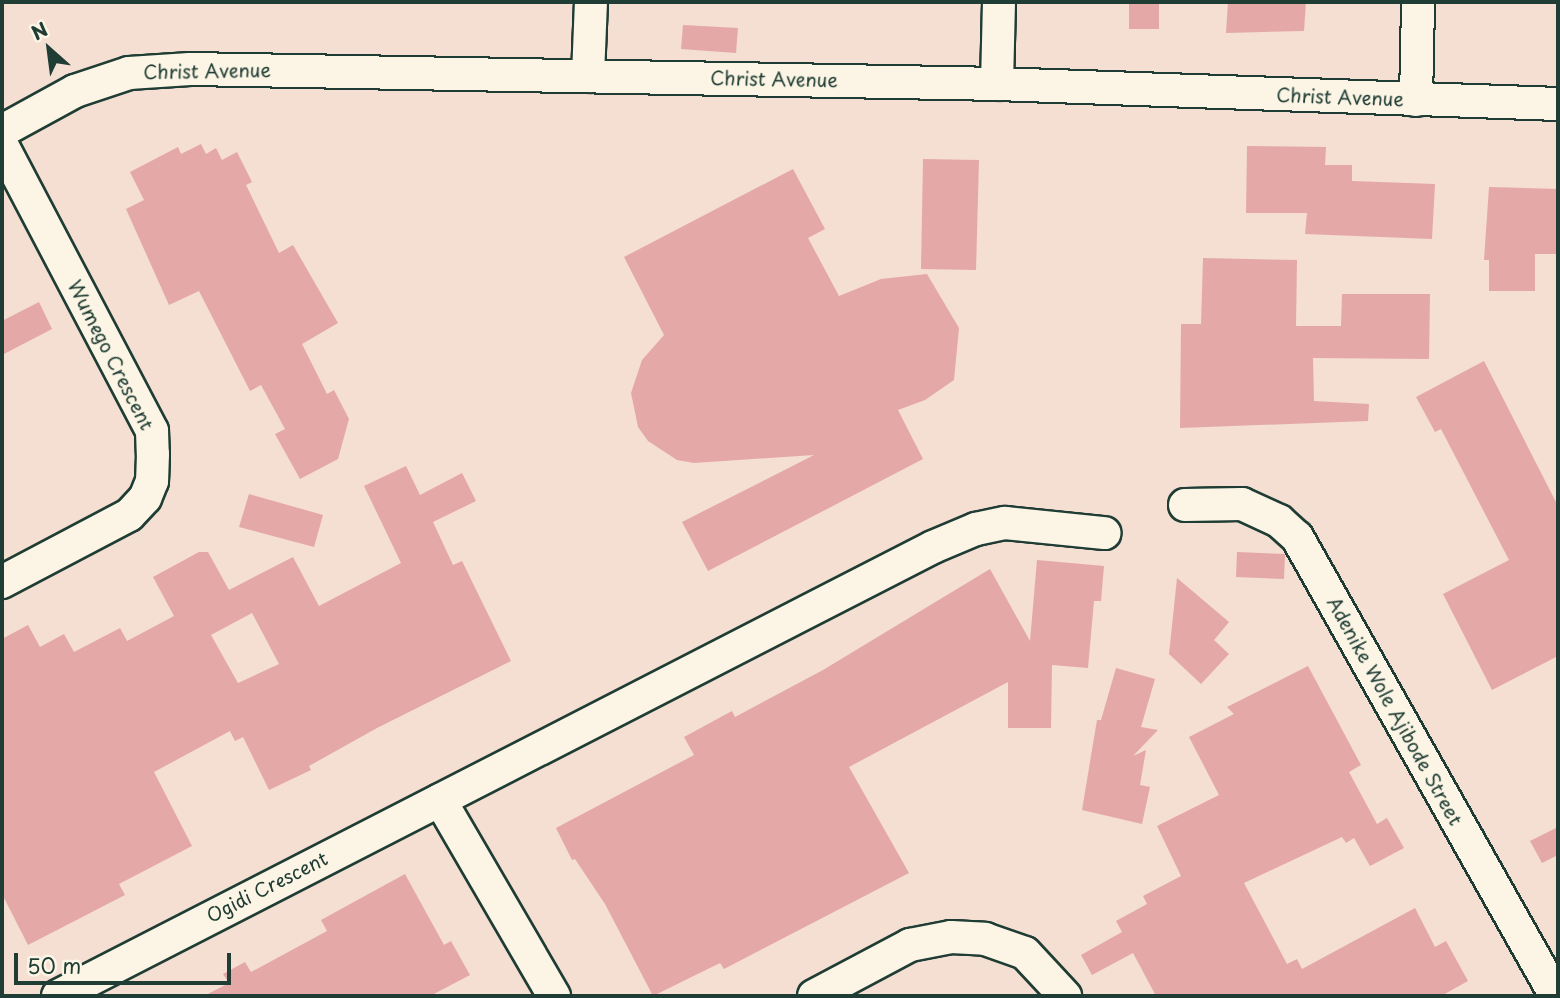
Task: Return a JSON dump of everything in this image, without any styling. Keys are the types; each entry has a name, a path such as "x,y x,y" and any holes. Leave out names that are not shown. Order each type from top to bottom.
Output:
{"street":[{"path":"588,76 592,2"},
{"path":"997,83 999,2"},
{"path":"1416,100 1418,2"},
{"name":"Christ Avenue","path":"2,131 75,91 129,73 190,69 997,83 1558,104"},
{"name":"Wumego Crescent","path":"2,145 152,431 153,454 152,481 145,498 129,515 2,582"},
{"name":"Adenike Wole Ajibode Street","path":"1185,505 1242,504 1279,520 1297,537 1556,996"},
{"name":"Ogidi Crescent","path":"58,996 93,988 440,800 975,529 1005,523 1104,533"},
{"path":"440,800 554,996"},
{"path":"814,996 910,946 951,937 985,939 1025,953 1065,996"}],"building":[{"path":"1129,2 1159,2 1159,29 1129,29"},
{"path":"1228,2 1306,2 1304,31 1226,33"},
{"path":"683,25 738,28 736,53 681,49"},
{"path":"201,144 206,154 216,148 222,160 237,152 252,182 246,185 279,253 293,245 338,323 302,344 327,394 334,390 349,419 338,459 300,479 275,434 285,429 261,385 250,391 199,291 169,305 126,209 144,200 130,172 178,147 181,154"},
{"path":"1247,146 1326,147 1325,165 1352,165 1352,181 1435,184 1432,239 1305,234 1307,213 1246,213"},
{"path":"923,159 979,160 976,270 921,269"},
{"path":"793,169 825,229 808,238 839,296 881,279 927,274 959,328 954,380 925,400 898,410 923,459 708,571 682,522 814,455 694,463 677,460 648,441 638,427 631,393 642,360 664,335 624,257"},
{"path":"1489,187 1558,189 1558,254 1535,254 1535,291 1489,291 1489,260 1484,260"},
{"path":"1203,258 1297,260 1296,326 1341,326 1342,294 1430,294 1429,359 1313,358 1314,401 1369,404 1368,421 1180,428 1181,324 1201,324"},
{"path":"39,302 52,329 2,355 2,321"},
{"path":"1484,361 1558,506 1558,656 1492,690 1443,594 1509,560 1441,429 1435,432 1416,397"},
{"path":"406,466 420,495 462,473 476,501 433,522 453,565 462,561 511,661 377,728 309,766 311,770 269,790 243,737 235,741 230,731 154,772 192,846 119,884 125,895 28,945 2,894 2,639 28,625 40,647 64,634 74,652 120,628 127,641 174,616 153,577 199,552 208,552 229,590 293,557 319,606 401,563 364,486","holes":["252,613 279,664 238,683 211,635"]},
{"path":"249,494 323,515 314,547 239,527"},
{"path":"1237,552 1285,554 1284,579 1236,577"},
{"path":"1037,560 1104,566 1101,601 1094,601 1088,668 1052,665 1051,728 1008,728 1008,682 849,767 909,873 724,969 720,963 653,996 605,904 575,859 572,860 556,828 694,755 684,737 732,711 735,717 823,670 990,569 1030,641"},
{"path":"1177,578 1229,622 1214,640 1229,654 1201,684 1169,654"},
{"path":"1308,666 1361,765 1349,772 1377,824 1387,818 1404,848 1370,866 1354,838 1346,843 1342,837 1244,883 1287,964 1297,959 1302,969 1415,908 1435,947 1446,941 1468,981 1441,996 1156,996 1133,953 1092,975 1081,955 1122,932 1116,921 1147,904 1143,896 1181,876 1157,826 1219,795 1189,737 1234,714 1227,707"},
{"path":"1116,668 1155,679 1141,727 1158,730 1133,756 1146,750 1140,785 1150,787 1142,824 1082,810 1097,720 1101,720"},
{"path":"1558,827 1558,855 1542,863 1530,841"},
{"path":"405,874 444,945 451,941 470,975 430,996 204,996 229,983 223,974 245,962 251,972 327,931 321,920"}]}
